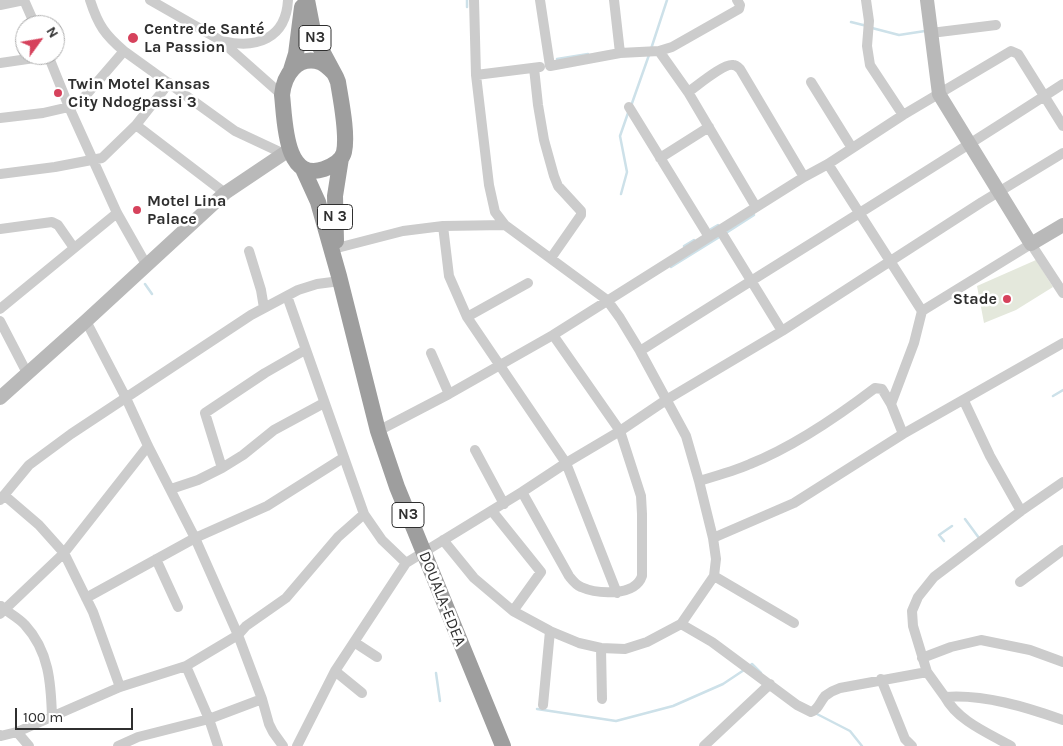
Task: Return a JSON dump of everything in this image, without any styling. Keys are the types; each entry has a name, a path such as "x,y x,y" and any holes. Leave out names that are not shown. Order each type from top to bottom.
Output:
{"highway":[{"name":"N3","path":"303,0 296,54 291,70 285,80 282,95 286,151 303,169"},
{"name":"N3","path":"307,0 314,36 338,82 345,142 341,158"},
{"name":"N3","path":"291,70 301,63 318,62 333,72"},
{"path":"303,169 310,171 320,170 331,166 341,158"},
{"name":"N 3","path":"340,278 335,196 341,158"},
{"name":"N 3","path":"303,169 318,202 340,278"},
{"name":"DOUALA-EDEA","path":"340,278 378,431 397,487 503,746"}],"main road":[{"path":"927,0 939,94 1032,244 1063,225"},
{"path":"0,398 225,193 286,151"}],"street":[{"path":"0,5 24,0 31,15"},
{"path":"90,0 108,38 124,51 235,131 286,151"},
{"path":"150,0 220,40 282,95"},
{"path":"220,40 241,45 250,44 268,37 282,23 286,14 288,0"},
{"path":"443,540 474,578 513,611 550,632 579,643 601,648 625,649 647,642 681,624 714,576 716,559 713,538 686,436 620,318 607,300 505,225 495,212 476,75 474,0"},
{"path":"540,0 550,66"},
{"path":"614,0 620,53"},
{"path":"476,75 550,66 620,53 660,51 679,43 739,10 740,6 737,0"},
{"path":"866,0 868,21 867,46 870,65 903,115"},
{"path":"931,33 996,25"},
{"path":"0,118 43,113 69,107 84,97 124,51"},
{"path":"660,51 688,92 756,207"},
{"path":"378,431 449,394 553,335 804,176 828,164 903,115 1012,51 1018,54 1063,126"},
{"path":"0,63 15,61"},
{"path":"688,92 722,68 731,64 735,65 740,69 804,176"},
{"path":"52,65 117,213 147,266"},
{"path":"534,68 543,132 554,176 558,186 579,207 581,215 551,258"},
{"path":"811,82 852,148"},
{"path":"0,174 93,161 102,158 136,125 169,83"},
{"path":"640,351 910,180 971,144 1063,84"},
{"path":"629,107 709,237"},
{"path":"136,125 225,193"},
{"path":"660,158 709,127"},
{"path":"297,746 335,671 406,563 504,504 666,400 782,331 891,262 955,218 1063,153"},
{"path":"828,164 922,311"},
{"path":"0,309 117,213"},
{"path":"0,229 52,222 58,225 74,248"},
{"path":"337,248 403,231 443,226 505,225"},
{"path":"443,226 449,276 467,317 566,463 617,592"},
{"path":"720,230 782,331"},
{"path":"892,404 914,343 922,311 1032,244 1063,293"},
{"path":"249,251 261,290 264,308"},
{"path":"120,687 103,638 64,553 39,525 2,498 28,464 264,308 309,286 340,278"},
{"path":"467,317 528,282"},
{"path":"286,296 364,514 382,540 406,563"},
{"path":"0,320 27,372"},
{"path":"86,321 195,538 238,634 262,698 269,724 282,746"},
{"path":"522,492 575,584 582,588 602,593 617,592 634,586 640,581 642,576 642,514 640,496 620,431 553,335"},
{"path":"713,538 794,503 903,434 1063,343"},
{"path":"222,468 205,413 265,373 305,350"},
{"path":"430,353 449,394"},
{"path":"699,481 750,464 785,447 850,407 875,388 882,389 892,404 903,434"},
{"path":"964,401 990,456 1021,511"},
{"path":"171,489 198,480 222,468 243,455 274,430 324,403"},
{"path":"52,717 52,685 43,653 25,625 13,614 2,609 64,553 148,446"},
{"path":"475,450 504,504"},
{"path":"86,598 195,538 267,506 343,458"},
{"path":"1011,746 960,716 952,709 926,672 913,626 912,611 918,597 934,577 1021,511 1063,482"},
{"path":"492,511 542,572 513,611"},
{"path":"1,739 120,687 186,666 238,634 246,626 286,598 338,537 364,514"},
{"path":"1020,582 1063,550"},
{"path":"156,559 178,607"},
{"path":"714,576 794,623"},
{"path":"681,624 712,642 797,705 811,712 830,692 881,679 926,672"},
{"path":"544,705 550,632"},
{"path":"922,658 981,640 1030,650 1063,662"},
{"path":"354,642 377,657"},
{"path":"601,648 602,699"},
{"path":"186,666 209,719 218,746"},
{"path":"335,671 362,694"},
{"path":"881,679 905,744"},
{"path":"707,745 770,684"},
{"path":"945,697 957,696 983,699 1043,713 1063,720"},
{"path":"118,746 138,737 209,719 262,698"},
{"path":"17,732 28,746"}],"shaded area":[{"name":"Stade","path":"1036,260 1053,287 1016,310 984,323 977,286"}],"waterway":[{"path":"467,0 467,7"},
{"path":"651,49 667,0"},
{"path":"851,22 867,26"},
{"path":"872,28 899,35 925,31"},
{"path":"557,59 588,54"},
{"path":"631,106 649,55"},
{"path":"621,194 627,172 620,136 628,113"},
{"path":"726,233 754,215"},
{"path":"711,229 718,225"},
{"path":"671,267 721,236"},
{"path":"684,246 694,240"},
{"path":"145,284 152,294"},
{"path":"1053,396 1063,390"},
{"path":"965,519 979,538"},
{"path":"944,541 939,535 952,526"},
{"path":"750,666 752,664 761,673"},
{"path":"537,709 616,721 673,706 723,684 744,670"},
{"path":"436,673 440,701"},
{"path":"815,713 850,731 862,746"}],"place":[{"name":"Centre de Santé La Passion","path":"133,38"},
{"name":"Twin Motel Kansas City Ndogpassi 3","path":"58,93"},
{"name":"Motel Lina Palace","path":"137,210"},
{"name":"Stade","path":"1007,299"}]}
